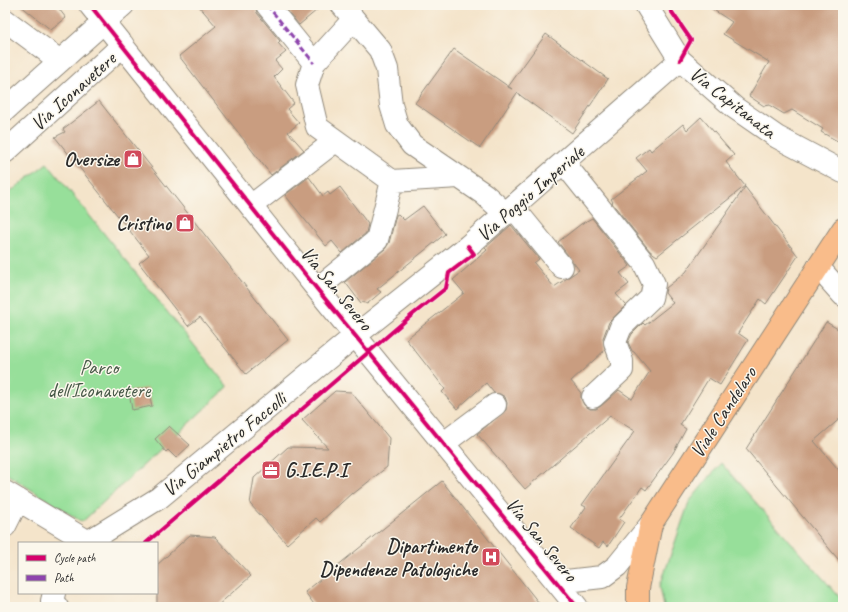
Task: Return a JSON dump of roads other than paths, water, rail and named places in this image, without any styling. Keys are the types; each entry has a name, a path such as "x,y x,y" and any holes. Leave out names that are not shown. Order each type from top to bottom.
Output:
{"main road":[{"name":"Viale Candelaro","path":"638,607 638,588 651,524 843,229"}],"street":[{"name":"Via Iconavetere","path":"5,110 60,61 97,13 123,5"},
{"path":"267,5 314,62"},
{"name":"Via Capitanata","path":"646,5 680,60 735,108 776,137 843,172"},
{"path":"459,177 392,181 334,142 317,128 307,85 314,62 348,12 380,50 387,69 391,106 397,125 412,145 510,211 562,267"},
{"name":"Via San Severo","path":"97,13 252,205 317,289 577,607"},
{"path":"5,20 60,61"},
{"name":"Via Iconavetere","path":"5,152 123,46"},
{"name":"Via Poggio Imperiale","path":"356,335 510,211 680,60"},
{"path":"252,205 334,142"},
{"path":"564,163 644,263 654,284 651,298 621,327 615,342 622,361 622,370 593,397"},
{"path":"317,289 377,240 392,181"},
{"path":"818,267 843,295"},
{"name":"Via Giampietro Faccolli","path":"86,542 159,498 356,335"},
{"path":"444,443 495,405"},
{"path":"5,526 12,496 86,542"},
{"path":"557,582 602,577 617,566 651,524"}],"place":[{"name":"Oversize","path":"133,159"},
{"name":"Cristino","path":"185,223"},
{"name":"G.I.E.P.I","path":"271,470"},
{"name":"Dipartimento Dipendenze Patologiche","path":"491,557"}],"park label":[{"name":"Parco dell'Iconavetere","path":"99,378"}]}
